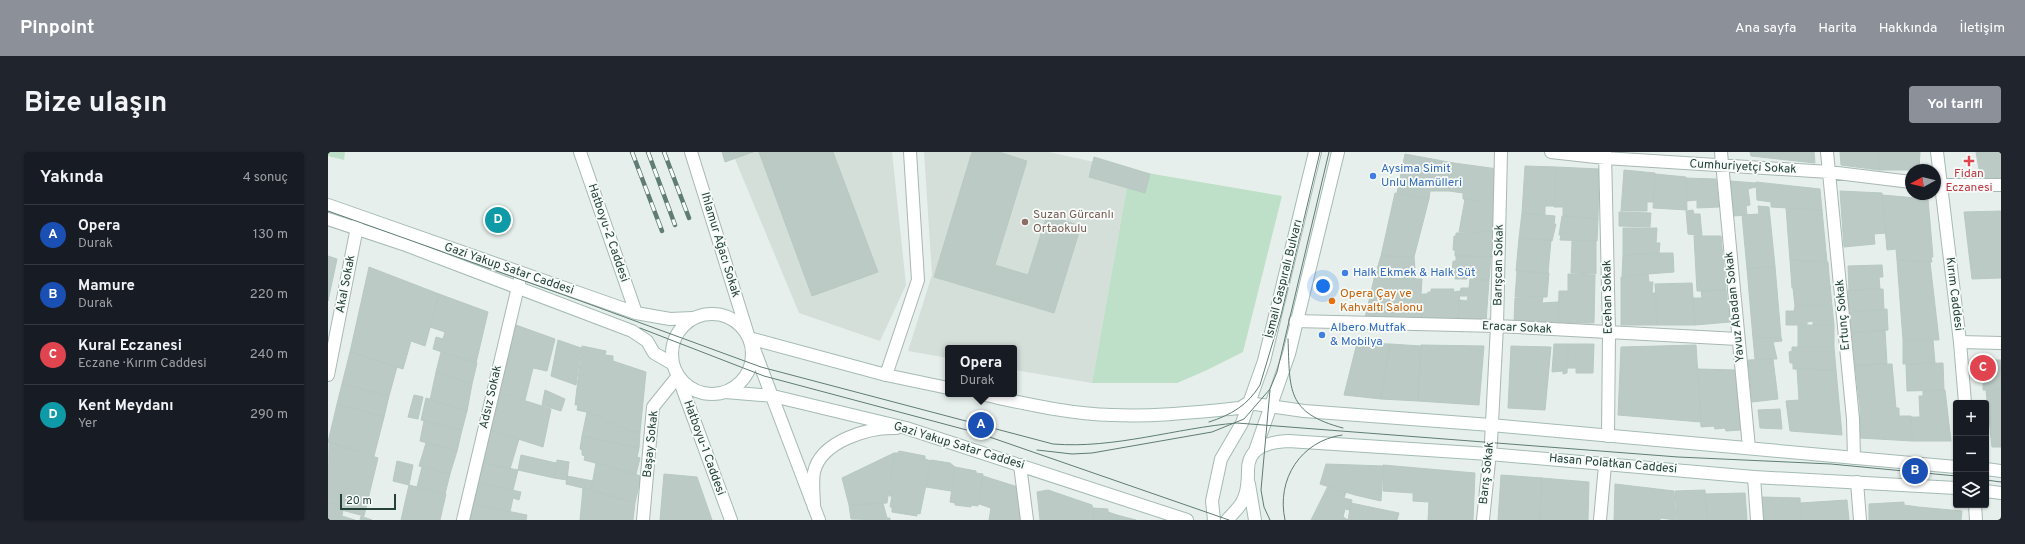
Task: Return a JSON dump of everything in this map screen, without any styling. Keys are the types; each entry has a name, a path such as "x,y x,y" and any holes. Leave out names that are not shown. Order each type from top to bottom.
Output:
{"main road":[{"name":"Hatboyu-2 Caddesi","path":"580,152 636,313"},
{"name":"Ihlamur Ağacı Sokak","path":"692,152 749,338"},
{"path":"886,375 918,280 910,152"},
{"name":"İsmail Gaspıralı Bulvarı","path":"1214,520 1212,501 1221,459 1242,423 1264,361 1315,152"},
{"path":"1255,520 1248,480 1250,459 1255,452 1289,354 1295,321 1338,152"},
{"name":"Barışcan Sokak","path":"1491,425 1497,326 1501,152"},
{"name":"Cumhuriyetçi Sokak","path":"1551,152 1829,172 1905,181"},
{"name":"Yavuz Abadan Sokak","path":"1721,152 1749,448"},
{"name":"Ertunç Sokak","path":"1827,152 1852,419 1854,458"},
{"name":"Kırım Caddesi","path":"1937,152 1937,164"},
{"name":"Ecehan Sokak","path":"1605,155 1609,333 1608,436"},
{"path":"1941,185 2001,185"},
{"name":"Kırım Caddesi","path":"1940,200 1960,342 1965,400"},
{"name":"Gazi Yakup Satar Caddesi","path":"328,206 358,223 519,280 636,313 670,319 693,318"},
{"name":"Gazi Yakup Satar Caddesi","path":"328,219 358,223"},
{"name":"Akal Sokak","path":"328,375 358,223"},
{"name":"Gazi Yakup Satar Caddesi","path":"519,280 632,331 647,341 654,353 673,364"},
{"name":"Adsız Sokak","path":"463,520 519,280"},
{"path":"749,338 752,351 751,364 746,376 737,386 725,392 712,395 699,392 687,386 678,376 673,364 672,351 675,338 682,326 693,318 706,314 719,314 731,318 742,327 749,338 773,396 819,520"},
{"name":"Eracar Sokak","path":"1295,321 1497,326 1738,340"},
{"path":"749,338 886,375 945,387"},
{"path":"1960,342 2001,343"},
{"name":"Başay Sokak","path":"643,520 653,407 678,376"},
{"name":"Hatboyu-1 Caddesi","path":"678,376 730,520"},
{"name":"Gazi Yakup Satar Caddesi","path":"725,392 773,396 906,428 1187,520"},
{"path":"995,397 1052,408 1111,415 1147,416 1233,409 1240,408 1248,403 1271,405 1304,411 1491,425 1953,467"},
{"name":"Barış Sokak","path":"1483,520 1491,425"},
{"path":"814,508 814,472 823,456 838,443 860,432 881,427 906,428"},
{"name":"Hasan Polatkan Caddesi","path":"1255,452 1260,446 1270,442 1288,441 1489,454 1754,477 1953,488"},
{"path":"1020,465 1027,520"},
{"path":"1600,520 1605,465"},
{"path":"1989,469 2001,471"},
{"path":"1754,477 1757,520"},
{"path":"1227,520 1240,505 1248,480"},
{"path":"1857,482 1860,520"},
{"path":"1989,491 2001,492"},
{"path":"1975,508 1976,520"}],"shaded area":[{"path":"732,152 892,152 906,285 880,341 799,313"},
{"name":"Suzan Gürcanlı Ortaokulu","path":"924,152 1049,152 1130,170 1092,383 1017,370 1017,345 945,345 945,357 908,351 932,275"}],"green space":[{"path":"328,152 345,152 344,160 328,156"},
{"path":"1130,170 1282,196 1243,352 1177,383 1092,383"}],"building":[{"path":"722,152 753,152 725,162"},
{"path":"759,152 833,152 878,272 812,296"},
{"path":"972,152 999,152 1027,161 995,265 1028,275 1047,215 1081,226 1054,313 934,277"},
{"path":"1750,152 1814,152 1815,163 1751,156"},
{"path":"1840,152 1878,152 1879,170 1841,165"},
{"path":"1878,152 1920,152 1919,164 1905,164 1905,170 1879,170"},
{"path":"1976,152 2001,152 2001,180 1981,180"},
{"path":"1405,154 1454,163 1449,191 1430,191 1429,199 1397,193"},
{"path":"1094,157 1150,174 1145,193 1089,177"},
{"path":"1454,163 1498,169 1495,202 1463,199 1463,193 1449,191"},
{"path":"1525,166 1556,167 1554,206 1545,206 1545,215 1522,213"},
{"path":"1556,167 1599,169 1598,219 1563,216 1563,207 1554,207"},
{"path":"1624,170 1655,173 1653,202 1647,202 1647,211 1621,211"},
{"path":"1655,174 1686,177 1687,210 1653,208"},
{"path":"1686,178 1716,179 1719,207 1697,208 1697,200 1687,201"},
{"path":"1730,181 1756,183 1756,187 1748,189 1750,205 1746,206 1747,215 1734,216"},
{"path":"1756,182 1820,189 1822,210 1771,207 1771,202 1757,200"},
{"path":"1840,191 1882,193 1886,233 1874,234 1875,244 1844,247"},
{"path":"1395,193 1429,199 1414,257 1381,256"},
{"path":"1882,195 1905,197 1905,200 1928,200 1933,257 1931,257 1932,262 1897,260 1896,249 1887,250"},
{"path":"1465,199 1495,203 1493,232 1459,232"},
{"path":"1758,206 1769,207 1775,266 1747,269 1742,215 1759,214"},
{"path":"1786,208 1822,210 1827,262 1790,260"},
{"path":"1693,210 1694,214 1700,214 1702,236 1688,234 1686,211"},
{"path":"2001,211 2001,278 1972,279 1964,212"},
{"path":"1619,212 1651,213 1650,227 1619,226"},
{"path":"1522,213 1555,216 1554,224 1556,224 1552,241 1519,238"},
{"path":"1562,216 1598,219 1597,241 1560,240 1561,235 1559,235"},
{"path":"1623,228 1657,228 1656,243 1660,243 1659,253 1623,255"},
{"path":"1493,232 1492,257 1455,256 1455,250 1453,250 1454,236 1456,236 1456,233"},
{"path":"1694,236 1721,236 1726,290 1697,291"},
{"path":"1519,238 1551,240 1548,273 1516,271"},
{"path":"1572,240 1596,241 1596,274 1571,273"},
{"path":"1673,253 1674,272 1622,276 1623,255"},
{"path":"328,256 337,259 328,301"},
{"path":"1381,256 1414,257 1416,279 1374,279"},
{"path":"1456,256 1491,257 1489,280 1474,280 1474,274 1468,274 1467,279 1455,279 1455,274 1452,274 1453,261 1456,261"},
{"path":"1790,260 1828,262 1830,288 1792,288"},
{"path":"1897,260 1930,262 1939,340 1903,340"},
{"path":"1882,265 1883,277 1879,277 1880,289 1849,290 1848,266"},
{"path":"1775,266 1781,337 1753,338 1747,269"},
{"path":"369,267 439,294 425,346 411,341 403,369 350,352"},
{"path":"1517,271 1549,273 1547,297 1515,297"},
{"path":"1568,274 1595,275 1594,323 1558,323 1559,291 1568,291"},
{"path":"1648,274 1649,282 1653,282 1652,293 1656,293 1657,325 1621,325 1621,277"},
{"path":"1374,279 1422,279 1421,294 1427,294 1420,322 1364,322"},
{"path":"1470,279 1489,280 1486,322 1458,321 1460,300 1467,301 1468,296 1460,296 1461,288 1469,288"},
{"path":"1692,283 1695,325 1657,325 1655,284"},
{"path":"1830,285 1832,306 1795,306 1793,288 1830,288"},
{"path":"1431,289 1454,289 1453,292 1460,291 1458,321 1420,322 1428,292 1431,292"},
{"path":"1883,289 1884,310 1849,311 1848,290"},
{"path":"1726,290 1730,322 1695,325 1693,298 1702,298 1701,291"},
{"path":"439,294 488,312 476,363 433,349 436,337 443,339 445,332 430,327"},
{"path":"1543,297 1542,303 1558,302 1558,323 1514,322 1515,298"},
{"path":"1795,306 1832,306 1834,325 1813,325 1813,321 1807,322 1807,325 1786,325 1786,311 1794,311"},
{"path":"1887,309 1888,330 1852,333 1849,312"},
{"path":"513,324 555,339 547,371 533,368 525,400 498,392"},
{"path":"1798,325 1834,325 1834,347 1798,347"},
{"path":"1885,330 1887,364 1855,365 1852,333"},
{"path":"1781,337 1782,341 1773,342 1777,359 1755,359 1753,338"},
{"path":"558,340 581,348 576,385 551,376"},
{"path":"1903,340 1933,340 1935,363 1903,364"},
{"path":"1357,343 1390,344 1381,399 1344,395"},
{"path":"1390,344 1421,346 1418,401 1381,399"},
{"path":"1554,344 1568,344 1567,373 1563,374 1563,371 1552,372"},
{"path":"1568,344 1594,344 1593,373 1576,373 1576,368 1567,368"},
{"path":"1421,345 1484,346 1479,405 1418,401"},
{"path":"1696,345 1701,422 1618,415 1621,347"},
{"path":"582,346 606,351 605,355 613,356 613,361 646,372 640,432 626,431 626,427 617,427 617,423 606,423 601,419 601,416 591,415 591,413 577,410 578,405 575,405"},
{"path":"1511,346 1551,347 1545,410 1508,408"},
{"path":"1792,347 1834,347 1836,370 1793,369 1793,363 1790,363 1789,352 1792,351"},
{"path":"350,352 397,367 389,396 342,384"},
{"path":"441,352 477,363 472,384 436,372"},
{"path":"1773,359 1778,399 1752,402 1748,360"},
{"path":"1983,360 2001,360 2001,390 1983,390"},
{"path":"1943,363 1944,390 1907,391 1906,364"},
{"path":"1892,364 1896,408 1860,408 1855,365"},
{"path":"1698,369 1736,370 1741,430 1726,431 1725,428 1715,429 1714,426 1701,427"},
{"path":"1797,369 1836,370 1842,435 1790,431 1786,401 1799,400"},
{"path":"436,372 472,384 467,411 430,400"},
{"path":"342,384 389,396 384,417 337,404"},
{"path":"545,390 565,399 561,411 542,405"},
{"path":"1945,390 1951,441 1912,441 1911,417 1920,417 1919,396 1923,396 1923,391"},
{"path":"1986,390 2001,390 2001,447 1992,447 1989,400 1987,400"},
{"path":"498,392 551,409 543,447 490,430"},
{"path":"414,395 423,397 418,419 408,417"},
{"path":"426,398 467,411 462,430 421,420"},
{"path":"337,404 384,417 374,456 328,442"},
{"path":"1860,408 1899,408 1899,416 1911,416 1912,441 1860,438"},
{"path":"1780,409 1782,429 1760,428 1758,410"},
{"path":"587,412 591,413 591,415 601,416 601,419 606,423 617,423 617,427 626,427 626,431 640,432 639,448 582,436"},
{"path":"424,421 462,430 457,451 420,441"},
{"path":"490,430 519,439 510,469 482,463"},
{"path":"582,436 639,448 637,457 640,458 636,474 584,460 585,456 582,455 582,450 580,449"},
{"path":"329,442 378,458 364,516 338,509 339,505 328,502"},
{"path":"426,443 457,451 450,474 419,466"},
{"path":"899,451 925,456 925,459 931,461 920,514 917,513 917,516 892,512 892,507 890,507 892,496 889,496 894,453 898,453"},
{"path":"894,453 887,503 849,505 842,478"},
{"path":"521,455 556,463 554,478 518,470"},
{"path":"557,460 569,462 567,480 554,478"},
{"path":"931,460 950,463 955,467 951,491 926,487"},
{"path":"397,461 413,465 409,485 393,481"},
{"path":"481,463 518,470 513,490 477,483"},
{"path":"596,463 641,476 635,503 591,490"},
{"path":"1326,464 1383,466 1381,501 1355,495 1320,484"},
{"path":"1383,465 1475,473 1473,520 1428,520 1429,502 1413,501 1413,493 1383,491"},
{"path":"422,467 450,474 445,494 417,487"},
{"path":"955,467 976,471 976,473 983,474 978,506 971,505 971,507 955,505 955,503 950,502"},
{"path":"664,474 697,477 712,520 660,520"},
{"path":"1501,475 1542,478 1540,520 1498,520"},
{"path":"567,476 593,481 591,490 566,484"},
{"path":"983,476 1018,487 1021,520 989,520 991,508 979,504"},
{"path":"1541,478 1589,482 1588,520 1540,520"},
{"path":"478,483 521,492 519,500 513,498 510,512 473,504"},
{"path":"1615,484 1674,491 1676,520 1660,518 1660,520 1614,520"},
{"path":"409,485 446,494 440,520 401,520"},
{"path":"1328,486 1332,487 1332,489 1346,492 1344,498 1352,500 1350,510 1345,509 1343,517 1348,520 1311,520"},
{"path":"583,488 635,503 633,520 580,520"},
{"path":"1048,490 1092,505 1094,520 1040,520 1037,492"},
{"path":"1705,490 1707,520 1677,520 1675,491"},
{"path":"1745,493 1747,520 1707,520 1705,494"},
{"path":"1762,497 1800,498 1801,520 1763,520"},
{"path":"1847,500 1849,520 1801,520 1800,503"},
{"path":"328,502 339,505 338,509 343,510 342,516 355,520 328,520"},
{"path":"1904,502 1904,505 1918,507 1918,520 1869,520 1869,504"},
{"path":"883,503 887,518 890,518 890,520 851,519 849,505"},
{"path":"1351,503 1399,513 1397,520 1348,520"},
{"path":"472,504 527,515 526,520 468,520"},
{"path":"1918,507 1962,511 1961,520 1918,520"},
{"path":"1093,508 1108,509 1108,512 1117,515 1117,520 1094,520"},
{"path":"1117,515 1136,520 1117,520"},
{"path":"361,516 372,520 360,520"}],"tram line":[{"path":"1209,422 1225,416 1244,404 1260,385 1281,315 1320,152"},
{"path":"1037,450 1072,454 1092,453 1212,432 1244,419 1270,389 1277,372 1329,152"},
{"path":"328,211 761,367 1053,444 1099,444 1237,423 1678,457 1831,464 1953,476"},
{"path":"640,328 764,376 978,433 1229,520"},
{"path":"1288,339 1291,386 1301,407 1311,415 1324,422 1343,428"},
{"path":"1270,390 1261,490 1264,507 1270,520"},
{"path":"1285,520 1283,505 1284,490 1288,477 1295,464 1315,445 1327,439 1342,435"},
{"path":"1989,480 2001,482"}],"railway":[{"path":"632,152 662,231"},
{"path":"648,152 675,225"},
{"path":"664,152 689,218"}],"place":[{"name":"Fidan Eczanesi","path":"1969,161"},
{"name":"Aysima Simit Unlu Mamülleri","path":"1373,176"},
{"name":"Kent Meydanı","path":"498,220"},
{"name":"Suzan Gürcanlı Ortaokulu","path":"1025,222"},
{"name":"Halk Ekmek & Halk Süt","path":"1345,273"},
{"name":"Opera Çay ve Kahvaltı Salonu","path":"1332,301"},
{"name":"Albero Mutfak & Mobilya","path":"1322,335"},
{"name":"Kural Eczanesi","path":"1983,368"},
{"name":"Opera","path":"981,425"},
{"name":"Mamure","path":"1915,471"}]}
